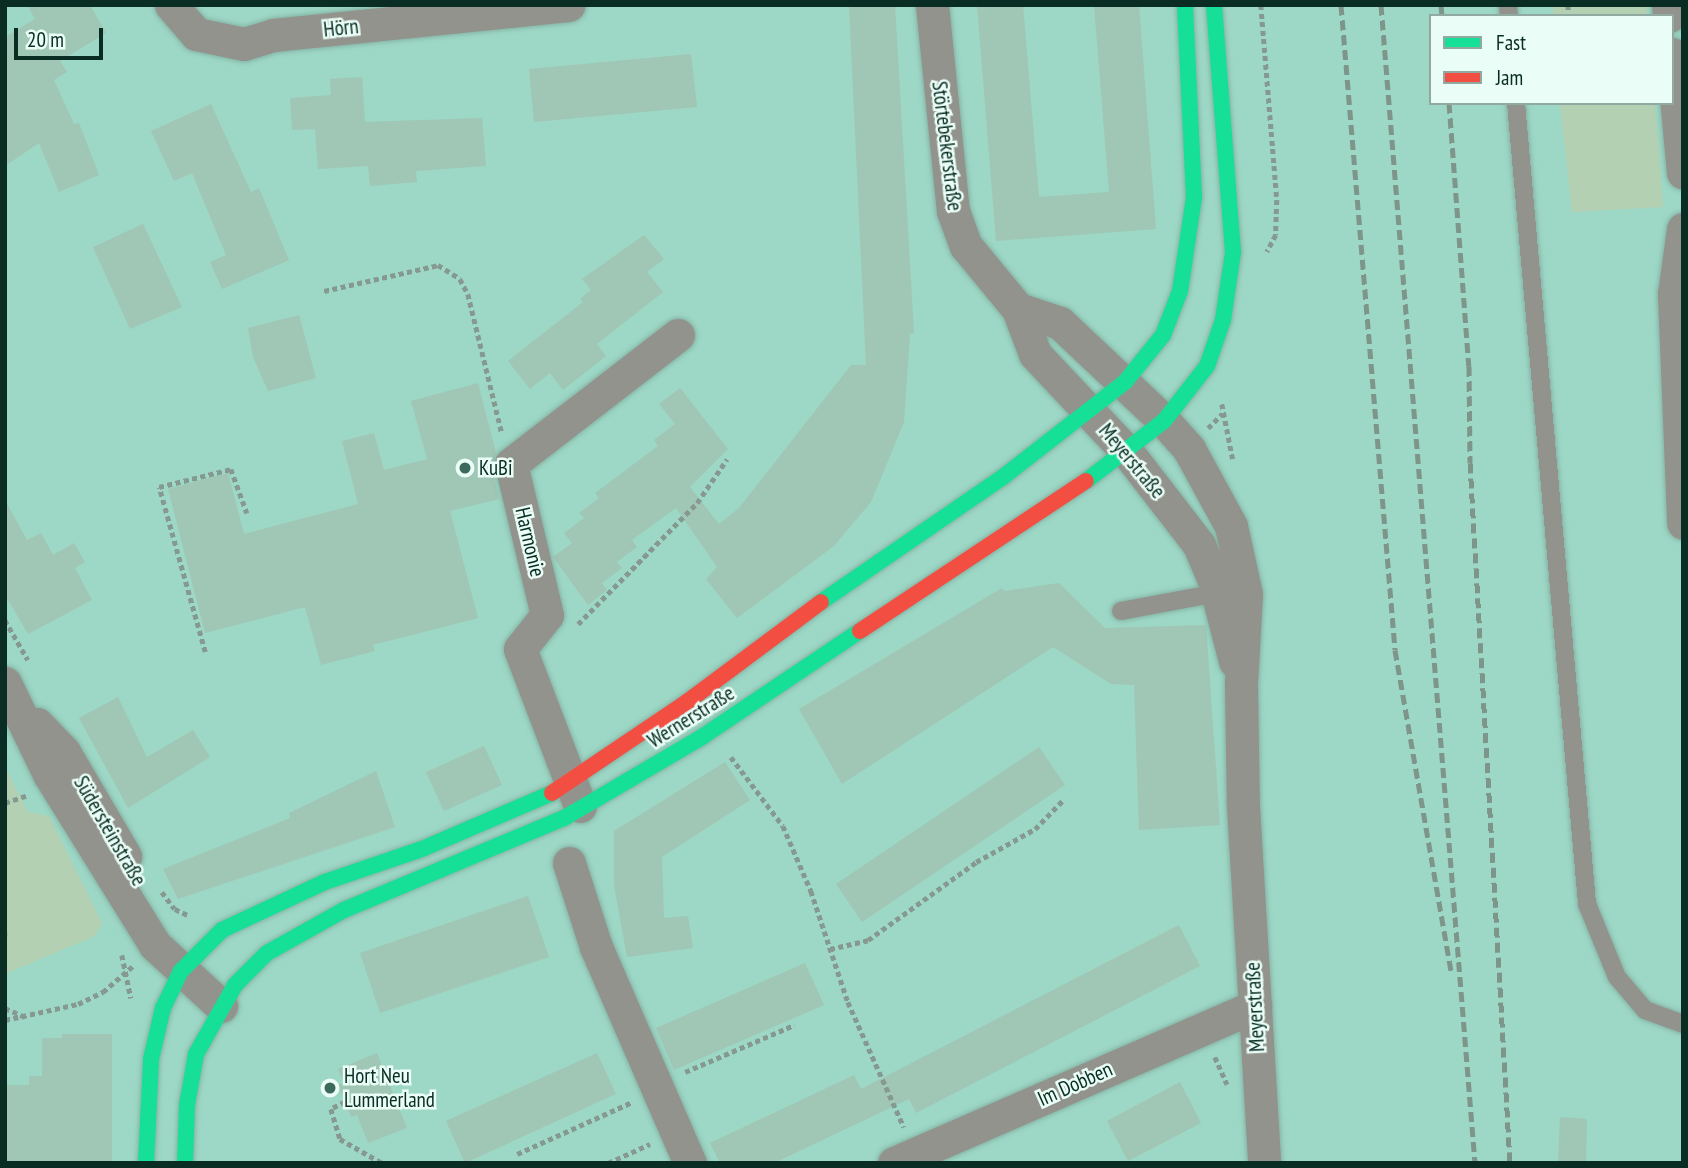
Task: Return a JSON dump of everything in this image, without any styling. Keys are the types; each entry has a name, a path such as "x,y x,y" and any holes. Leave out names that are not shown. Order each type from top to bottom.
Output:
{"main road":[{"name":"Meyerstraße","path":"1090,413 1125,382 1163,335 1180,290 1194,197 1185,5"},
{"path":"1164,421 1207,366 1223,320 1233,252 1214,5"},
{"name":"Wernerstraße","path":"146,1163 151,1059 163,1008 181,971 222,930 264,908 483,824 575,796 687,702 876,559 1003,477 1090,413"},
{"name":"Wernerstraße","path":"185,1163 187,1105 195,1054 221,1006 250,969 295,933 702,737 1128,453 1164,421"}],"street":[{"name":"Hörn","path":"171,5 196,34 244,44 273,35 568,5"},
{"name":"Störtebekerstraße","path":"932,5 942,127 958,230 979,265 1018,309 1035,354 1090,413"},
{"path":"1674,75 1683,172"},
{"path":"1683,229 1674,294 1683,523"},
{"path":"1018,309 1060,323 1164,421"},
{"name":"Harmonie","path":"547,615 511,464 678,335"},
{"name":"Meyerstraße","path":"1090,413 1128,453 1199,545 1217,593 1241,684"},
{"name":"Meyerstraße","path":"1164,421 1189,449 1231,526 1247,594 1241,684 1264,1163"},
{"path":"547,615 520,649 575,796"},
{"name":"Südersteinstraße","path":"12,694 49,774 155,945 221,1006"},
{"path":"569,863 596,947 690,1163"},
{"name":"Im Dobben","path":"905,1158 1255,1006"}],"lane":[{"path":"1516,105 1587,904 1617,977 1645,1010 1683,1024"},
{"path":"1121,611 1217,593"}],"path":[{"path":"324,291 438,265 445,267 460,279 468,294 497,417"},
{"path":"547,615 579,624 697,503 727,459"},
{"path":"205,652 159,487 231,469 247,513"},
{"path":"729,755 783,826 905,1158"},
{"path":"5,803 19,798"},
{"path":"830,949 868,940 976,863 1035,829 1063,800"},
{"path":"5,1020 28,1018 79,1004 103,992 125,973"},
{"path":"5,1008 28,1018"},
{"path":"517,1154 794,1025"},
{"path":"345,1102 331,1109 340,1139 382,1163"},
{"path":"608,1163 676,1132"}],"green space":[{"path":"1553,5 1647,5 1647,14 1553,14"},
{"path":"1560,105 1655,105 1663,207 1572,212"},
{"path":"5,767 28,812 49,816 102,923 95,936 5,974"}],"building":[{"path":"27,5 90,5 106,33 60,61 67,72 54,80 74,124 79,123 99,175 59,192 39,143 5,166 5,37 35,19"},
{"path":"849,5 895,5 914,333 910,334 904,422 871,502 834,546 737,618 706,579 717,567 676,508 632,540 637,547 617,562 622,568 602,583 607,590 588,605 553,557 572,543 564,533 584,518 579,513 599,498 595,493 658,446 654,440 675,424 659,404 680,388 728,449 690,487 719,524 739,508 851,365 866,365"},
{"path":"977,5 1023,5 1039,197 1109,192 1094,5 1139,5 1156,229 996,241"},
{"path":"691,54 697,107 534,122 529,69"},
{"path":"362,77 365,122 482,118 486,166 416,171 417,182 370,186 368,166 318,169 315,129 292,130 290,98 331,95 330,79"},
{"path":"211,104 251,192 259,188 289,260 222,289 210,262 226,255 192,173 174,181 151,131"},
{"path":"143,224 182,307 130,329 93,247"},
{"path":"644,235 664,259 647,272 663,292 597,344 606,356 563,390 550,373 530,389 508,361 583,302 580,299 591,290 582,279"},
{"path":"299,315 316,378 268,391 253,357 248,328"},
{"path":"478,383 496,453 492,468 499,499 450,511 478,618 373,645 375,651 321,665 305,607 205,633 168,489 228,473 244,534 358,504 342,441 374,433 384,470 427,459 411,401"},
{"path":"5,500 27,540 41,533 53,555 74,543 85,562 75,568 92,600 28,634 5,595"},
{"path":"1059,583 1105,628 1206,625 1220,825 1139,830 1134,685 1111,684 1053,647 842,784 799,709 1002,588 1004,591"},
{"path":"118,697 147,757 193,730 210,757 128,808 79,718"},
{"path":"484,746 502,785 444,811 426,772"},
{"path":"1039,747 1065,785 862,922 836,884"},
{"path":"725,762 750,800 662,857 664,918 688,916 693,948 627,957 614,885 614,831"},
{"path":"376,771 395,827 178,899 163,869 290,818 289,813"},
{"path":"528,896 549,957 380,1013 360,953"},
{"path":"1179,925 1200,966 916,1113 909,1099 774,1163 720,1163 710,1143 854,1075 861,1089"},
{"path":"805,963 824,1005 674,1070 656,1028"},
{"path":"62,1034 112,1034 112,1163 5,1163 5,1085 29,1085 29,1076 42,1076 42,1038 62,1038"},
{"path":"377,1053 407,1128 368,1143 357,1115 351,1117 338,1085 344,1083 338,1069"},
{"path":"597,1053 616,1094 465,1163 446,1121"},
{"path":"1180,1082 1201,1123 1128,1161 1107,1121"},
{"path":"1560,1117 1587,1119 1586,1163 1558,1163"}],"railway":[{"path":"1341,5 1395,650 1451,971"},
{"path":"1381,5 1475,1163"},
{"path":"1441,5 1442,14"},
{"path":"1449,105 1469,366 1470,463 1510,1163"}],"traffic: fast":[{"path":"821,602 1003,477 1125,382 1163,335 1180,291 1194,197 1185,5"},
{"path":"1086,481 1164,421 1207,366 1223,320 1233,252 1214,5"},
{"path":"185,1163 187,1105 196,1054 235,985 267,953 344,910 564,818 702,737 860,631"},
{"path":"146,1163 151,1059 163,1008 181,971 222,930 325,882 422,849 552,793"}],"traffic: jam":[{"path":"860,631 1086,481"},
{"path":"552,793 687,702 821,602"}],"place":[{"name":"KuBi","path":"465,468"},
{"name":"Hort Neu Lummerland","path":"330,1088"}]}
